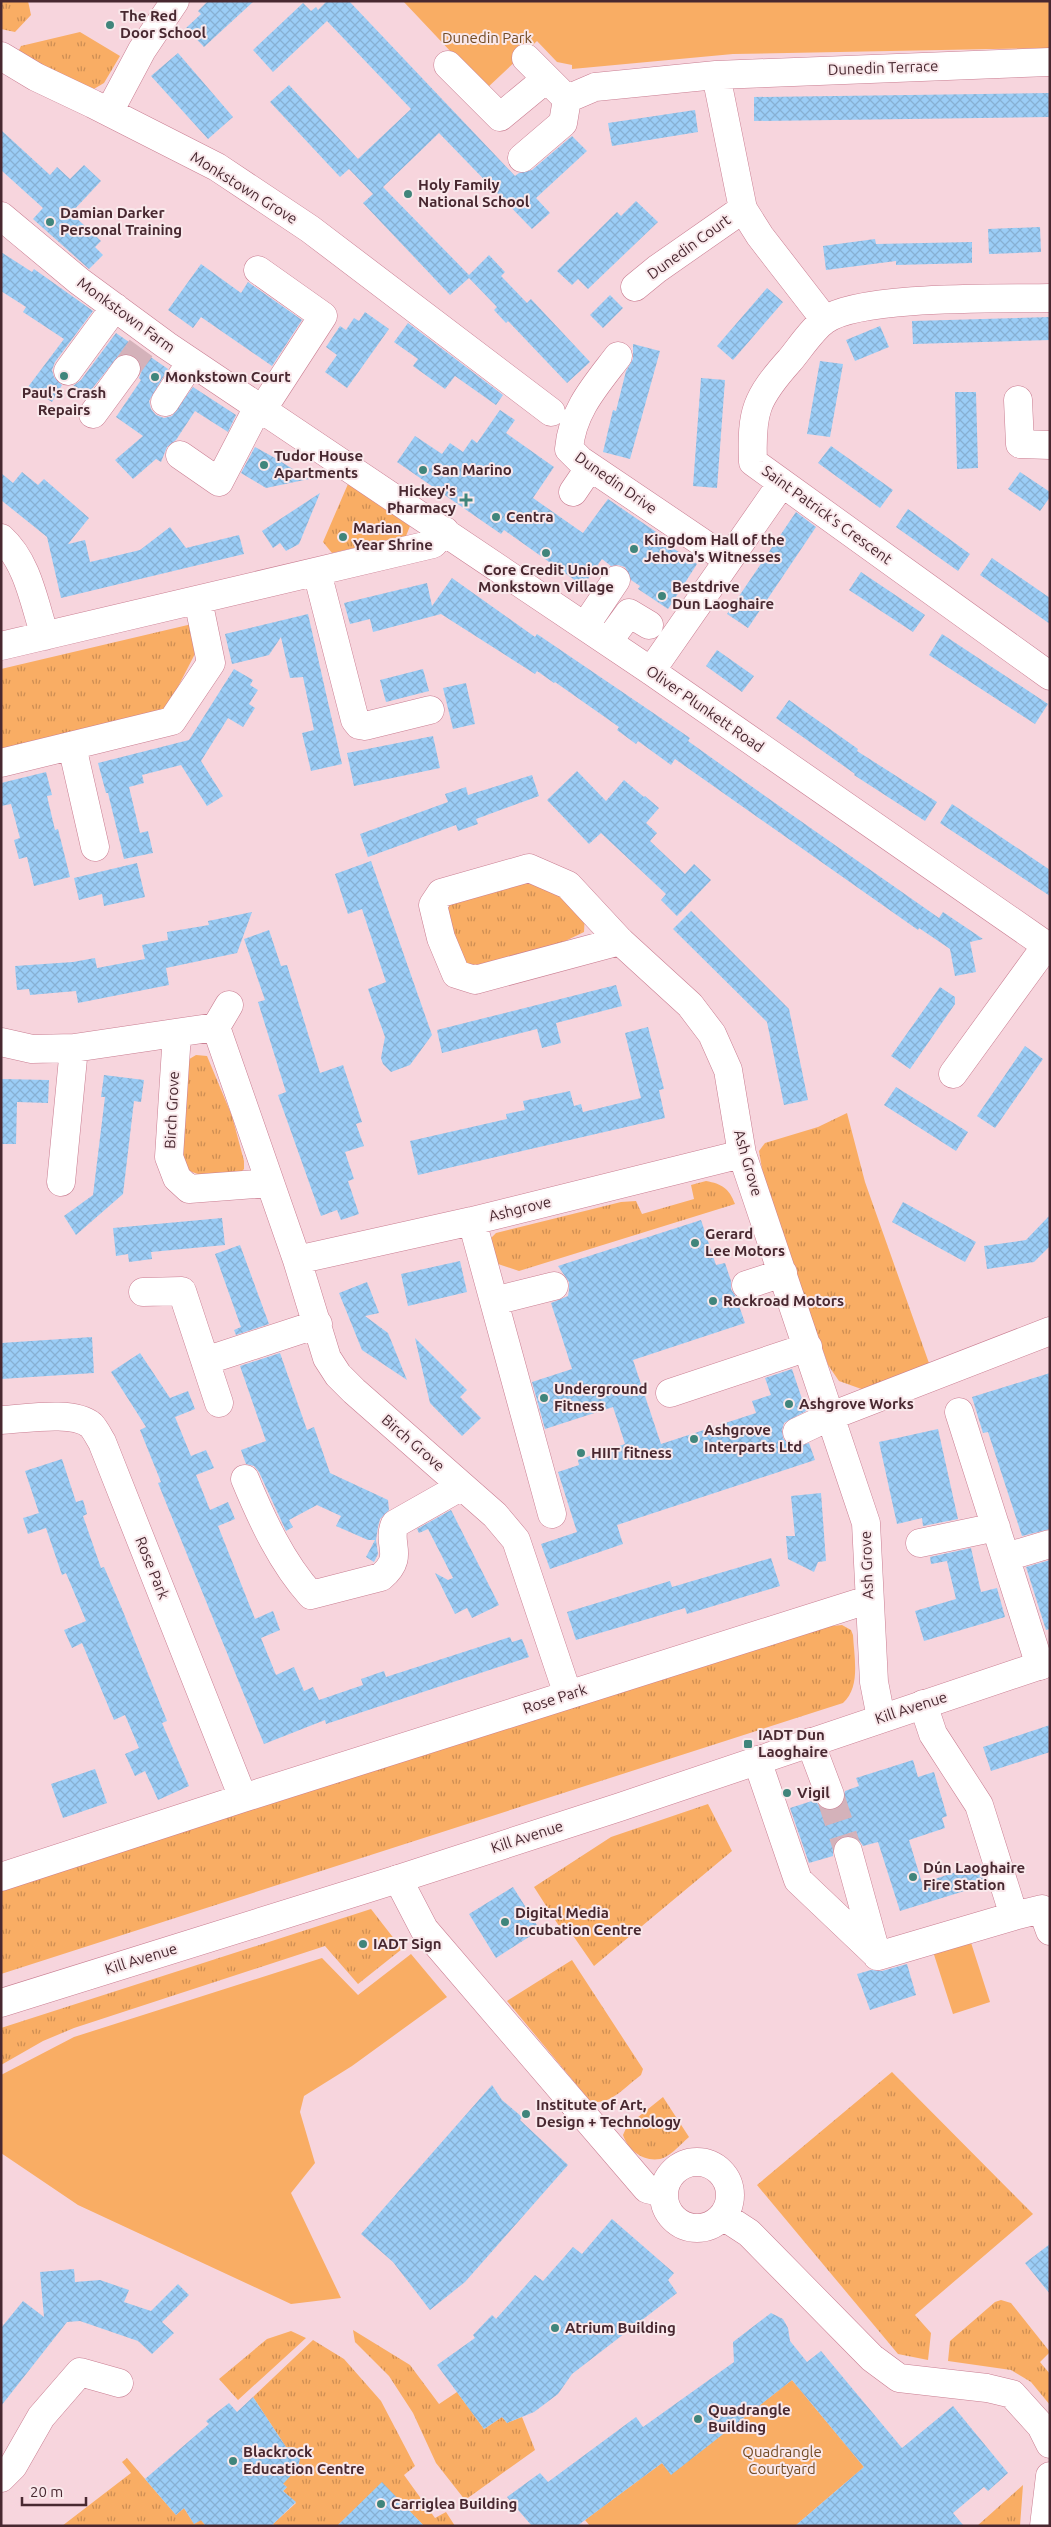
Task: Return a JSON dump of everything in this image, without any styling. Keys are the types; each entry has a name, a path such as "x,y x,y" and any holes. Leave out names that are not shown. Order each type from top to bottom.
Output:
{"street":[{"path":"109,112 142,50 175,1"},
{"name":"Monkstown Grove","path":"1,56 36,77 217,167 310,229 551,412"},
{"path":"522,158 562,123 567,99 526,58"},
{"name":"Dunedin Terrace","path":"567,99 595,87 716,75 1050,62"},
{"path":"448,65 500,116 546,79"},
{"path":"716,75 743,209 760,236 825,320"},
{"name":"Dunedin Court","path":"635,287 664,263 743,209"},
{"name":"Monkstown Farm","path":"1,216 79,281 115,307 140,350 191,362 357,472"},
{"path":"180,455 219,482 260,408 323,316 258,270"},
{"name":"Saint Patrick's Crescent","path":"1050,298 894,303 860,307 825,320 775,376 759,399 752,431 753,462 1050,676"},
{"path":"68,371 115,307"},
{"path":"93,414 140,350"},
{"name":"Dunedin Drive","path":"618,356 580,406 570,432 569,449 590,467 728,560"},
{"path":"164,402 191,362"},
{"path":"1018,400 1020,444 1050,445"},
{"path":"573,492 590,467"},
{"name":"Oliver Plunkett Road","path":"357,472 651,671 1048,947"},
{"path":"651,671 782,483"},
{"path":"1,646 433,544 445,531"},
{"path":"1,538 13,548 22,563 45,636"},
{"path":"317,572 355,720 359,725 365,726 430,710"},
{"path":"585,626 616,580"},
{"path":"1,763 172,720 211,662 198,600"},
{"path":"608,642 628,613 649,625"},
{"path":"72,746 96,847"},
{"name":"Ash Grove","path":"620,941 475,980 456,974 441,938 433,905 441,893 529,868 568,885 620,941 690,1005 712,1034 728,1070 742,1154 866,1523 868,1603 874,1682 881,1718"},
{"path":"953,1074 1048,947"},
{"name":"Birch Grove","path":"1,1042 32,1049 74,1048 177,1033 223,1016 269,1183 297,1260 327,1358 338,1375 495,1515 516,1540 568,1695"},
{"name":"Birch Grove","path":"177,1033 170,1157 177,1178 189,1189 269,1183"},
{"path":"60,1182 74,1048"},
{"name":"Ashgrove","path":"297,1260 472,1221 742,1154"},
{"path":"472,1221 552,1514"},
{"path":"746,1285 783,1273"},
{"path":"494,1301 554,1286"},
{"path":"143,1292 182,1291 218,1403"},
{"path":"205,1361 318,1324"},
{"path":"797,1432 831,1416 1050,1331"},
{"path":"670,1392 808,1347"},
{"path":"960,1412 1006,1558 1039,1628 1045,1664"},
{"name":"Rose Park","path":"1,1420 62,1416 77,1418 91,1425 102,1442 243,1798"},
{"path":"245,1480 258,1510 296,1578 311,1595 381,1577 388,1571 395,1558 392,1531 395,1524 462,1486"},
{"path":"920,1543 996,1527"},
{"path":"1006,1558 1050,1544"},
{"name":"Rose Park","path":"1,1877 243,1798 858,1603 868,1603"},
{"name":"Kill Avenue","path":"1,2002 398,1879 1045,1664"},
{"path":"923,1704 934,1734 979,1805 1014,1916"},
{"path":"810,1742 830,1795"},
{"path":"758,1760 798,1880 878,1956"},
{"path":"848,1851 878,1956"},
{"path":"398,1879 428,1933 647,2189 664,2193"},
{"path":"878,1956 1042,1909 1050,1932"},
{"path":"691,2162 711,2165 719,2170 729,2186 729,2202 723,2216 715,2223 695,2228 684,2226 668,2213 664,2193 672,2172 680,2166 691,2162"},
{"path":"723,2216 749,2233 872,2358 898,2378 987,2388 1012,2394 1041,2426 1050,2444"},
{"path":"1,2478 13,2466 41,2417 80,2372 119,2383"},
{"path":"1044,2526 1050,2476"}],"green space":[{"path":"1,1 28,1 31,15 15,32 1,29"},
{"name":"Dunedin Park","path":"403,1 1050,1 1050,48 733,54 572,69 572,65 557,62 537,41 486,89"},
{"path":"80,32 120,56 104,83 87,93 18,52 21,46"},
{"path":"348,484 410,526 406,536 332,553 323,542"},
{"path":"192,624 198,648 165,712 1,751 1,669"},
{"path":"503,880 542,883 585,913 584,932 555,946 479,965 467,964 461,961 451,937 447,903"},
{"path":"196,1055 207,1056 232,1116 244,1161 244,1169 241,1172 211,1176 197,1174 183,1167 176,1141 186,1061"},
{"path":"847,1113 865,1182 930,1366 867,1391 839,1381 828,1365 764,1181 759,1151 765,1143 818,1127"},
{"path":"706,1181 727,1190 735,1204 519,1271 498,1264 489,1240 496,1233 621,1202 636,1201 642,1214 694,1199 691,1185"},
{"path":"842,1625 851,1630 853,1635 855,1662 852,1689 843,1703 1,1974 1,1887 822,1627"},
{"path":"708,1804 732,1851 594,1966 565,1924 559,1926 534,1887 611,1837"},
{"path":"371,1909 402,1949 358,1984 325,1946 74,2028 43,2041 1,2065 1,2028"},
{"path":"966,1927 990,2002 953,2014 929,1939"},
{"path":"411,1954 447,1997 352,2066 304,2096 300,2112 315,2163 291,2193 341,2298 291,2304 78,2205 1,2153 1,2075 74,2037 322,1958 358,1995"},
{"path":"572,1960 643,2069 641,2075 623,2090 604,2101 590,2101 507,2001"},
{"path":"892,2072 1033,2214 915,2315 931,2333 928,2360 898,2354 757,2185"},
{"path":"663,2097 689,2137 664,2158 648,2159 632,2150 623,2135 627,2126"},
{"path":"1001,2300 1011,2303 1050,2352 1040,2362 1050,2374 1050,2405 1031,2382 1011,2370 948,2361 950,2341 995,2302"},
{"path":"353,2330 410,2365 439,2404 457,2392 484,2429 502,2417 507,2423 522,2417 535,2450 465,2500 436,2463 413,2413 389,2376 355,2342"},
{"path":"291,2331 306,2338 238,2400 219,2379 267,2339"},
{"path":"313,2340 344,2359 381,2401 415,2466 404,2475 435,2518 446,2512 455,2526 424,2526 382,2483 337,2526 275,2526 273,2524 296,2503 283,2491 287,2487 281,2482 298,2468 301,2453 296,2448 286,2447 253,2397"},
{"name":"Quadrangle Courtyard","path":"792,2380 864,2467 795,2526 590,2526 585,2520 662,2463 671,2474"},
{"path":"127,2458 176,2515 184,2508 194,2524 201,2520 206,2526 62,2526 131,2473 122,2462"},
{"path":"1023,2485 1020,2526 977,2526"}],"building":[{"path":"208,1 254,1 204,47 186,28 201,14 198,11"},
{"path":"327,1 349,1 515,176 532,170 572,136 587,151 536,198 550,213 532,229 439,133 383,187 469,275 489,255 505,272 501,276 527,303 531,299 590,362 567,383 508,321 506,323 494,310 497,307 469,278 450,295 363,203 373,194 349,169 340,177 270,102 289,85 358,159 411,109 327,21 273,72 253,50 303,3 311,11 316,7 318,10"},
{"path":"178,53 233,117 208,139 151,76"},
{"path":"1050,93 1050,117 754,121 754,97"},
{"path":"695,110 698,132 612,146 608,123"},
{"path":"1,130 50,175 57,167 70,179 84,165 101,181 71,213 101,241 95,247 103,255 89,269 33,219 43,208 1,170"},
{"path":"636,201 658,222 588,289 578,279 572,285 557,271 617,212 621,216"},
{"path":"1040,227 1041,252 989,254 988,229"},
{"path":"875,239 876,244 972,242 972,263 896,265 896,261 826,270 823,246"},
{"path":"1,252 32,272 34,269 93,311 55,362 52,370 54,377 62,385 52,402 28,387 64,339 23,312 26,307 1,291"},
{"path":"201,264 241,293 248,282 302,320 272,366 201,317 193,328 168,310"},
{"path":"767,288 783,302 733,360 717,346"},
{"path":"610,295 623,308 603,328 590,315"},
{"path":"365,312 389,329 347,388 325,372 337,355 326,347 340,326 346,330 354,318 359,321"},
{"path":"1050,317 1050,340 913,344 912,321"},
{"path":"408,323 503,395 496,405 455,376 445,389 413,366 418,359 394,342"},
{"path":"880,326 889,347 855,361 846,340"},
{"path":"116,333 168,369 149,401 151,409 156,415 164,418 172,416 193,387 236,415 228,432 195,411 176,440 167,447 161,462 156,459 133,479 115,460 143,436 116,417 141,380 139,378 142,370 140,362 135,356 128,354 119,355 87,395 73,386 81,380"},
{"path":"633,344 660,351 630,459 603,452 613,410 616,411 626,371 633,359"},
{"path":"820,361 843,364 830,437 807,434"},
{"path":"701,378 725,380 717,488 693,486"},
{"path":"955,392 976,392 978,468 957,469"},
{"path":"500,410 515,420 506,433 554,467 533,498 583,533 608,499 662,536 659,539 697,564 668,609 638,589 640,586 631,580 625,567 611,566 602,559 583,586 504,530 501,534 397,462 415,436 442,454 450,443 463,452 472,439 477,443"},
{"path":"831,446 893,490 880,508 818,463"},
{"name":"Tudor House Apartments","path":"255,447 309,479 266,488 241,473"},
{"path":"22,472 38,485 44,479 89,518 68,544 85,540 90,562 140,550 170,527 186,548 239,535 244,554 61,598 47,537 1,500 1,473 13,483"},
{"path":"1020,472 1050,492 1050,497 1040,511 1008,489"},
{"path":"320,493 299,544 286,551 280,543 273,548 262,531"},
{"path":"908,509 970,554 958,571 896,527"},
{"path":"796,512 816,527 748,628 727,614"},
{"path":"992,558 1050,598 1050,624 980,575"},
{"path":"861,572 925,615 913,632 849,590"},
{"path":"452,578 535,637 537,634 690,738 688,741 939,918 943,912 983,939 970,942 976,972 955,976 950,949 919,928 918,930 675,759 671,765 638,741 636,744 617,730 619,727 555,682 537,671 535,674 441,614 373,632 370,619 350,624 344,603 427,583 432,606"},
{"path":"308,614 342,764 311,771 302,733 314,730 303,677 290,678 281,637 269,655 232,664 225,634"},
{"path":"942,634 1048,704 1035,724 929,655"},
{"path":"717,650 754,676 742,692 706,666"},
{"path":"234,669 253,680 250,685 258,690 249,704 255,708 243,727 228,718 201,761 223,796 207,806 181,765 142,775 144,783 129,787 140,833 148,831 153,853 124,859 108,793 106,793 98,763 189,740"},
{"path":"423,669 429,691 386,702 380,680"},
{"path":"466,683 475,724 453,729 443,688"},
{"path":"789,700 858,749 857,751 937,802 925,821 854,775 776,718"},
{"path":"433,736 440,768 354,786 347,753"},
{"path":"577,771 606,801 624,780 645,796 659,808 646,823 657,833 650,841 685,874 694,864 711,880 677,916 661,900 666,894 601,833 589,844 547,800"},
{"path":"46,772 52,795 47,796 55,830 58,829 70,877 34,886 27,857 19,859 14,840 20,838 11,804 1,806 1,783"},
{"path":"532,775 539,796 476,819 478,824 458,831 456,825 368,857 360,834 448,802 445,794 466,787 468,795"},
{"path":"952,804 1050,870 1050,896 940,823"},
{"path":"371,861 432,1035 410,1065 391,1072 383,1064 381,1058 385,1037 368,989 386,982 362,909 348,914 335,874"},
{"path":"137,863 145,897 104,906 102,894 79,900 74,878"},
{"path":"691,911 789,1009 808,1100 784,1105 767,1022 673,929"},
{"path":"252,912 237,953 166,968 169,985 78,1003 76,991 30,995 29,989 17,990 15,966 73,962 95,958 97,968 145,959 142,945 168,940 167,932 209,925 208,921"},
{"path":"269,930 281,966 287,965 320,1073 343,1065 362,1122 356,1124 364,1146 345,1152 354,1179 348,1181 359,1214 341,1220 337,1210 321,1216 278,1095 286,1092 258,1002 265,1000 244,939"},
{"path":"616,985 622,1006 556,1023 561,1043 542,1048 537,1029 442,1053 437,1030"},
{"path":"940,987 955,997 955,1004 910,1069 891,1056"},
{"path":"648,1027 664,1089 659,1090 665,1118 418,1175 410,1141 507,1119 506,1114 525,1110 523,1101 570,1091 574,1106 581,1104 583,1112 641,1098 625,1033"},
{"path":"1025,1046 1043,1059 995,1128 977,1116"},
{"path":"104,1075 144,1080 141,1102 134,1101 123,1194 76,1235 64,1216 93,1195 105,1097 101,1097"},
{"path":"1,1079 49,1080 48,1103 17,1102 16,1144 1,1144"},
{"path":"896,1087 968,1132 956,1151 884,1105"},
{"path":"903,1202 976,1242 965,1262 892,1222"},
{"path":"1050,1215 1050,1246 1034,1262 987,1269 984,1246 1026,1240"},
{"path":"222,1218 225,1245 151,1252 152,1259 129,1262 128,1254 116,1256 113,1228"},
{"path":"701,1220 716,1265 725,1263 731,1281 731,1289 736,1297 745,1323 633,1360 661,1444 756,1413 752,1401 771,1395 765,1378 792,1369 806,1411 784,1423 782,1430 783,1438 788,1444 795,1447 809,1443 815,1460 617,1525 623,1544 550,1569 541,1544 577,1532 558,1472 579,1465 578,1460 625,1444 613,1407 545,1429 532,1382 572,1369 551,1303 568,1296 569,1282 558,1266"},
{"path":"240,1245 269,1324 236,1335 234,1330 241,1327 215,1254"},
{"path":"460,1261 467,1292 408,1306 401,1274"},
{"path":"367,1282 379,1313 365,1316 388,1333 407,1380 362,1350 339,1293"},
{"path":"92,1337 94,1373 1,1379 1,1343"},
{"path":"415,1338 467,1390 460,1397 481,1418 462,1436 430,1403"},
{"path":"140,1353 170,1398 188,1391 195,1409 175,1417 191,1456 206,1450 214,1468 196,1475 210,1510 228,1502 235,1519 218,1526 255,1619 273,1611 280,1630 261,1638 276,1675 294,1667 304,1691 313,1687 319,1700 363,1685 361,1679 384,1671 386,1677 510,1637 512,1642 522,1639 529,1657 326,1724 325,1720 264,1744 158,1483 161,1482 140,1430 146,1427 111,1372"},
{"path":"280,1353 307,1430 314,1427 330,1473 388,1500 389,1510 380,1519 378,1527 376,1540 378,1554 374,1562 366,1557 375,1540 368,1540 336,1526 341,1516 317,1505 289,1520 293,1527 286,1531 259,1472 254,1466 246,1464 241,1450 266,1441 240,1366"},
{"path":"1050,1373 1050,1529 1022,1536 988,1432 983,1433 972,1397"},
{"path":"938,1429 958,1519 923,1526 922,1518 897,1524 879,1442"},
{"path":"62,1459 76,1502 83,1500 87,1514 83,1516 101,1568 104,1567 122,1609 167,1721 162,1723 189,1786 158,1800 145,1771 135,1776 125,1754 139,1748 125,1715 114,1720 82,1643 72,1648 64,1630 86,1621 66,1573 62,1575 46,1528 28,1534 23,1518 39,1513 25,1471"},
{"path":"821,1493 826,1561 818,1562 814,1572 788,1559 786,1536 795,1536 791,1496"},
{"path":"451,1510 499,1605 472,1618 467,1608 455,1614 435,1573 448,1580 453,1578 428,1529 419,1533 417,1529"},
{"path":"971,1548 981,1592 997,1588 1005,1617 924,1641 915,1611 956,1599 947,1561 931,1564 930,1557"},
{"path":"771,1558 780,1586 687,1614 685,1608 576,1640 567,1612 670,1581 672,1587"},
{"path":"1050,1560 1050,1629 1046,1630 1026,1567"},
{"path":"1050,1725 1050,1752 991,1771 983,1747"},
{"path":"913,1760 918,1777 934,1772 947,1816 942,1818 945,1828 909,1840 922,1883 981,1864 987,1884 900,1911 878,1842 863,1846 859,1840 852,1836 843,1836 837,1840 833,1847 833,1856 809,1863 790,1808 815,1800 820,1807 827,1810 836,1809 842,1804 845,1791 859,1786 856,1778"},
{"path":"95,1769 107,1803 63,1818 51,1784"},
{"name":"Digital Media Incubation Centre","path":"513,1887 540,1930 496,1958 469,1914"},
{"path":"907,1964 916,1995 870,2010 857,1974 871,1970 882,1971"},
{"path":"492,2085 502,2100 522,2117 520,2120 568,2165 465,2282 430,2310 393,2262 361,2234"},
{"name":"Atrium Building","path":"612,2219 674,2273 668,2280 677,2293 572,2374 558,2394 534,2412 507,2423 502,2417 484,2429 437,2365 475,2338 473,2335 492,2315 496,2319 535,2275 543,2281 573,2247 582,2254"},
{"path":"1050,2244 1050,2294 1025,2263"},
{"path":"74,2269 75,2282 100,2280 129,2290 124,2302 151,2311 178,2284 189,2295 162,2322 174,2333 152,2354 138,2341 80,2321 67,2322 1,2406 1,2328 23,2301 44,2317 40,2272"},
{"name":"Quadrangle Building","path":"771,2313 783,2319 788,2328 790,2341 807,2362 821,2351 902,2448 953,2406 1008,2473 988,2491 984,2487 953,2513 964,2526 795,2526 864,2467 792,2380 671,2475 662,2463 577,2526 532,2526 507,2497 540,2473 548,2482 636,2417 643,2427 734,2362 733,2342"},
{"name":"Blackrock Education Centre","path":"253,2397 286,2447 296,2448 301,2453 298,2468 283,2484 287,2487 283,2491 296,2502 271,2526 206,2526 201,2520 194,2524 184,2508 176,2515 145,2479 209,2424 206,2421 229,2403 237,2412"},
{"name":"Carriglea Building","path":"382,2482 424,2526 337,2526"}],"tunnel":[{"path":"126,369 141,348"},
{"path":"830,1795 848,1851"}],"place":[{"name":"The Red Door School","path":"110,25"},
{"name":"Holy Family National School","path":"408,194"},
{"name":"Damian Darker Personal Training","path":"50,222"},
{"name":"Paul's Crash Repairs","path":"64,376"},
{"name":"Monkstown Court","path":"155,377"},
{"name":"Tudor House Apartments","path":"264,465"},
{"name":"San Marino","path":"423,470"},
{"name":"Hickey's Pharmacy","path":"466,500"},
{"name":"Centra","path":"496,517"},
{"name":"Marian Year Shrine","path":"343,537"},
{"name":"Kingdom Hall of the Jehova's Witnesses","path":"634,549"},
{"name":"Core Credit Union Monkstown Village","path":"546,553"},
{"name":"Bestdrive Dun Laoghaire","path":"662,596"},
{"name":"Gerard Lee Motors","path":"695,1243"},
{"name":"Rockroad Motors","path":"713,1301"},
{"name":"Underground Fitness","path":"544,1398"},
{"name":"Ashgrove Works","path":"789,1404"},
{"name":"Ashgrove Interparts Ltd","path":"694,1439"},
{"name":"HIIT fitness","path":"581,1453"},
{"name":"IADT Dun Laoghaire","path":"748,1744"},
{"name":"Vigil","path":"787,1793"},
{"name":"Dún Laoghaire Fire Station","path":"913,1877"},
{"name":"Digital Media Incubation Centre","path":"505,1922"},
{"name":"IADT Sign","path":"363,1944"},
{"name":"Institute of Art, Design + Technology","path":"526,2114"},
{"name":"Atrium Building","path":"555,2328"},
{"name":"Quadrangle Building","path":"698,2419"},
{"name":"Blackrock Education Centre","path":"233,2461"},
{"name":"Carriglea Building","path":"381,2504"}]}
